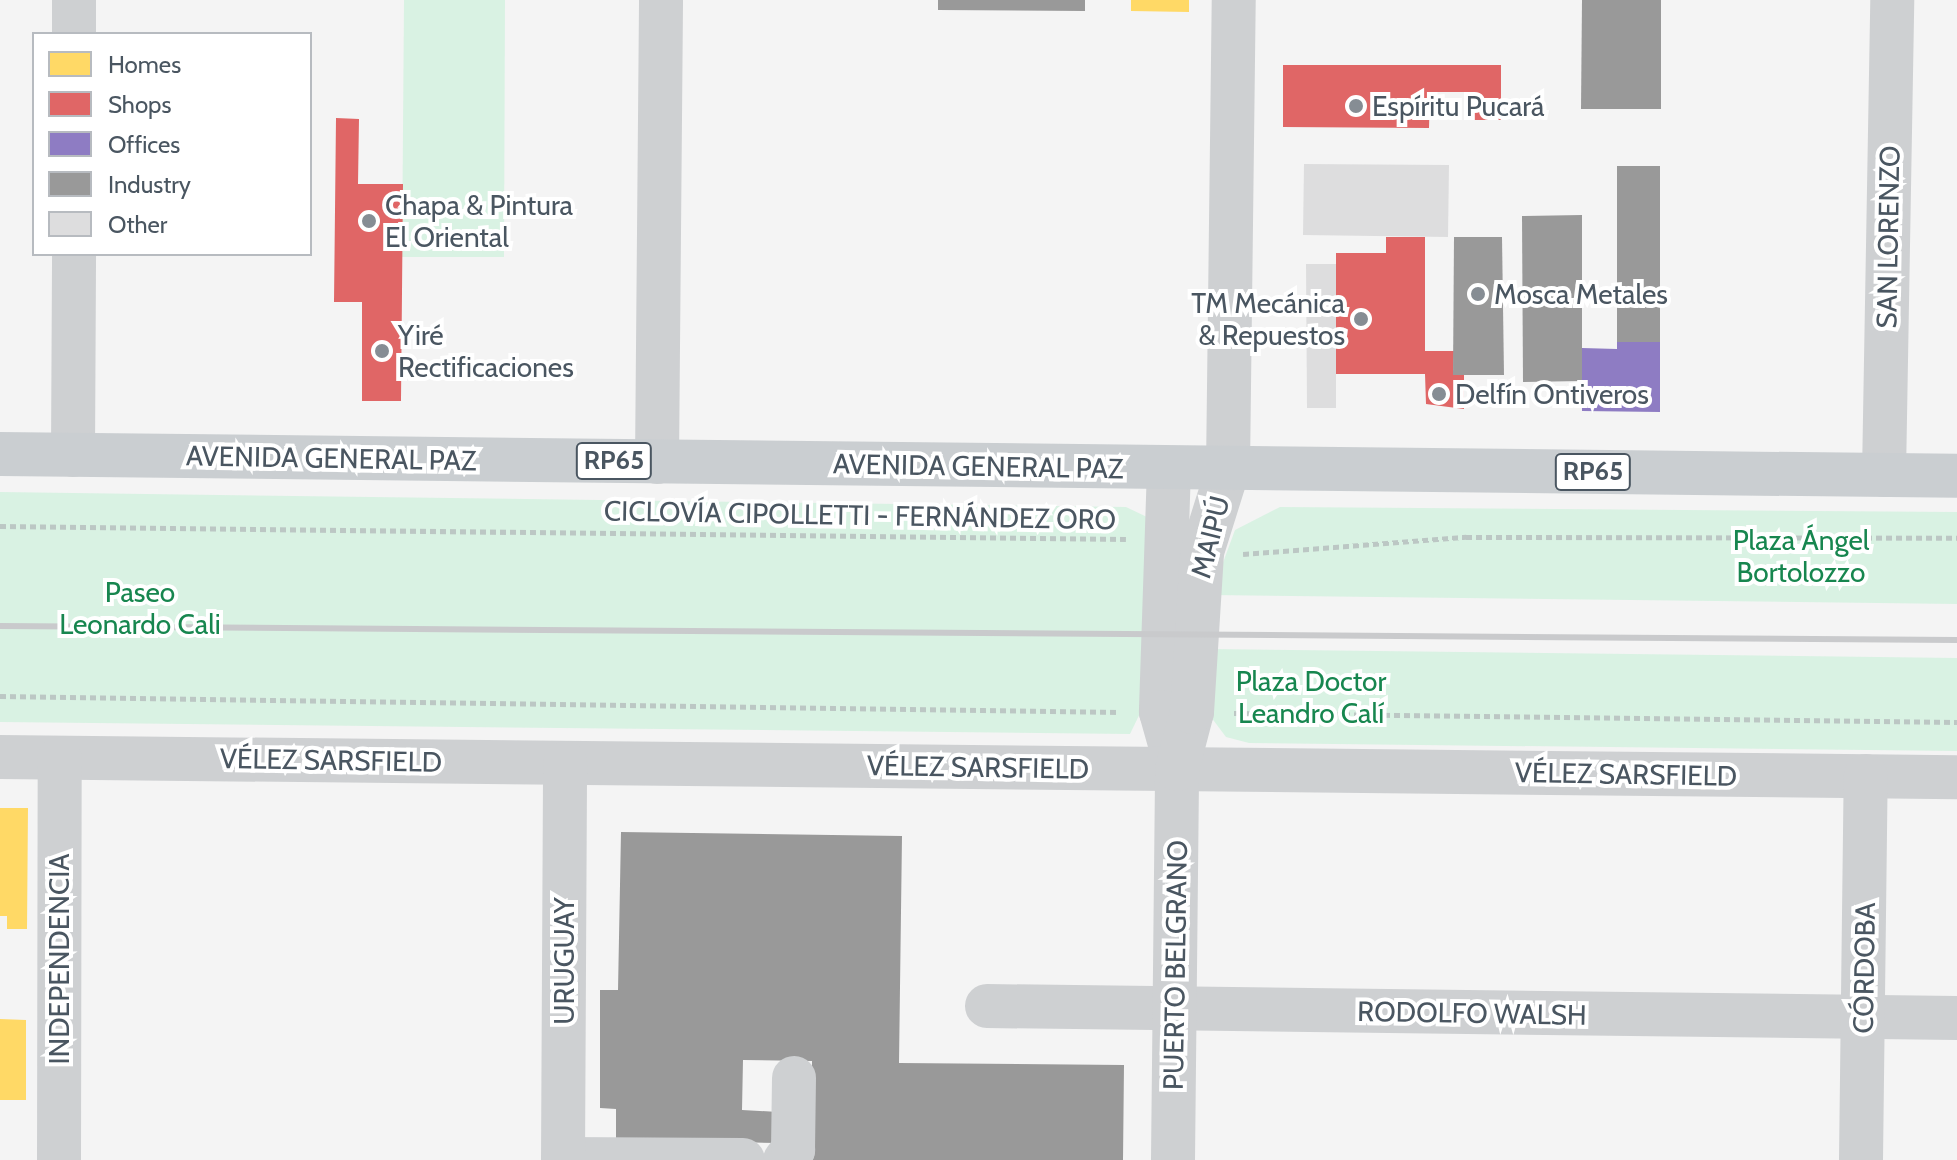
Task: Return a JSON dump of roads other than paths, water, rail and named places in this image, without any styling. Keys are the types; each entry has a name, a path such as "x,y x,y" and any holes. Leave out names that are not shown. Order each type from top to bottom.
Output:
{"main road":[{"name":"AVENIDA GENERAL PAZ","path":"0,454 1957,476"}],"street":[{"path":"74,0 74,32"},
{"path":"657,462 661,0"},
{"name":"MAIPÚ","path":"1184,549 1228,469 1234,0"},
{"name":"SAN LORENZO","path":"1884,475 1892,0"},
{"path":"73,455 74,256"},
{"name":"MAIPÚ","path":"1169,468 1184,549 1176,712 1177,769"},
{"name":"VÉLEZ SARSFIELD","path":"0,757 1957,777"},
{"name":"INDEPENDENCIA","path":"59,1160 60,758"},
{"name":"URUGUAY","path":"563,1160 565,763"},
{"name":"PUERTO BELGRANO","path":"1173,1160 1177,769"},
{"name":"CÓRDOBA","path":"1861,1160 1866,776"},
{"name":"RODOLFO WALSH","path":"987,1006 1957,1018"},
{"path":"785,1160 793,1150 794,1078"},
{"path":"563,1160 743,1160"}],"railway":[{"path":"0,626 1957,640"}],"place":[{"name":"Espíritu Pucará","path":"1356,106"},
{"name":"Chapa & Pintura El Oriental","path":"369,221"},
{"name":"Mosca Metales","path":"1478,294"},
{"name":"TM Mecánica & Repuestos","path":"1361,319"},
{"name":"Yiré Rectificaciones","path":"382,351"},
{"name":"Delfín Ontiveros","path":"1439,394"}],"park label":[{"name":"Plaza Ángel Bortolozzo","path":"1801,556"},
{"name":"Paseo Leonardo Cali","path":"140,608"},
{"name":"Plaza Doctor Leandro Calí","path":"1311,697"}]}
